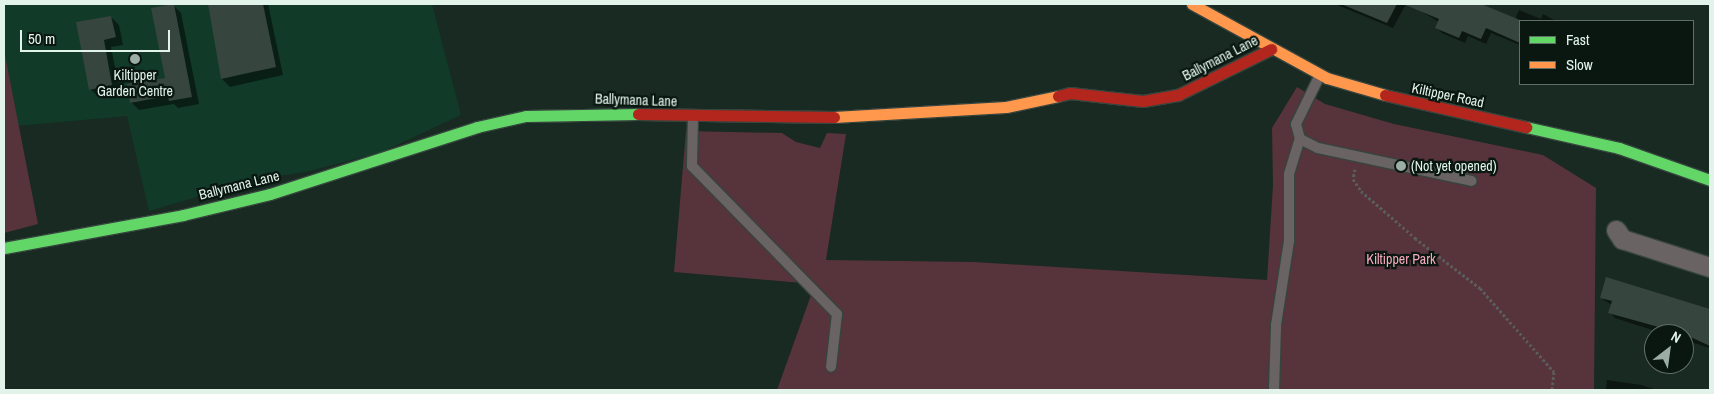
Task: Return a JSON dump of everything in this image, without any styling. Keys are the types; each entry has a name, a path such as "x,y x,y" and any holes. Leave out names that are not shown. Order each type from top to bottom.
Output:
{"street":[{"name":"Kiltipper Road","path":"1192,4 1271,49 1320,74 1407,101 1619,148 1710,180"},
{"name":"Ballymana Lane","path":"4,248 183,215 270,194 477,126 526,116 568,113 819,118 1006,107 1070,94 1143,101 1178,95 1204,85 1271,49"},
{"path":"1616,230 1622,239 1710,267"}],"lane":[{"path":"1274,390 1276,325 1289,241 1289,174 1300,139 1296,124 1320,74"},
{"path":"694,116 692,166 837,314 831,367"},
{"path":"1300,139 1318,148 1472,181"}],"path":[{"path":"1357,156 1352,179 1362,192 1415,238 1480,288 1554,372 1552,390"}],"shaded area":[{"path":"4,4 432,4 461,115 382,152 310,171 255,180 149,211 127,116 16,126 4,50"}],"green space":[{"path":"4,50 38,224 4,233"},
{"name":"Kiltipper Park","path":"1297,87 1325,104 1394,124 1543,155 1596,188 1594,390 777,390 815,284 674,272 686,131 782,133 796,142 820,148 827,133 846,134 826,260 974,262 1267,280 1273,185 1272,128"}],"building":[{"path":"174,4 192,97 169,101 168,96 130,103 127,84 165,78 151,8"},
{"path":"208,4 263,4 276,67 221,79"},
{"path":"1341,4 1397,4 1387,23"},
{"path":"1403,4 1481,4 1520,20 1519,43 1486,28 1481,39 1462,31 1459,38 1435,28 1439,19"},
{"path":"111,16 116,37 104,40 112,85 89,90 76,22"},
{"path":"1606,277 1710,309 1710,346 1694,339 1694,324 1648,324 1608,313 1612,301 1600,298"}],"traffic: fast":[{"path":"4,248 183,215 270,194 477,127 526,116 638,114"},
{"path":"1526,127 1619,148 1710,180"}],"traffic: slow":[{"path":"1192,4 1327,78 1385,95"},
{"path":"834,117 1006,107 1058,96"}],"traffic: jam":[{"path":"1058,96 1070,93 1143,101 1178,95 1271,49"},
{"path":"1385,95 1526,127"},
{"path":"638,114 834,117"}],"place":[{"name":"Kiltipper Garden Centre","path":"135,59"},
{"name":"(Not yet opened)","path":"1401,166"}]}
